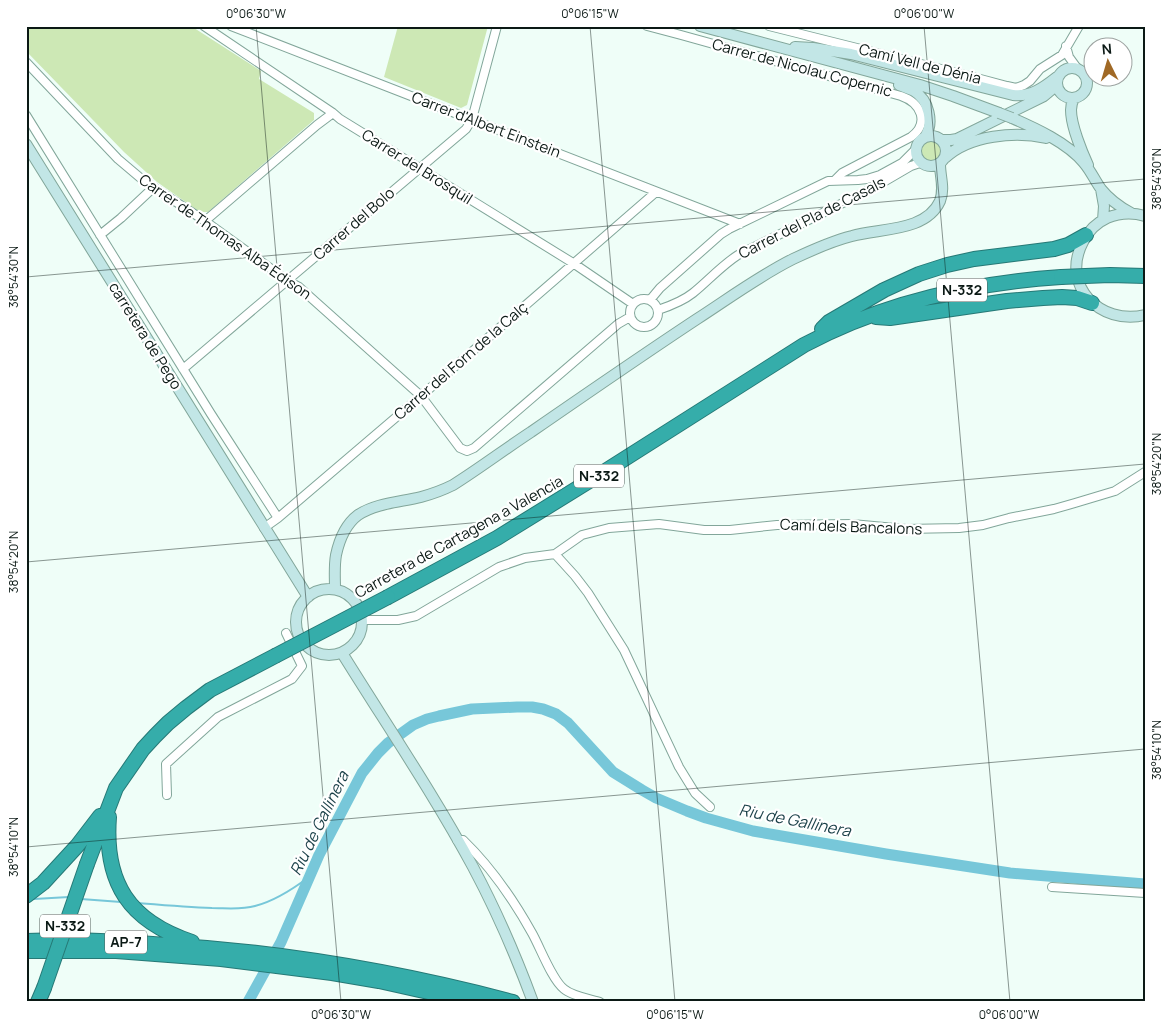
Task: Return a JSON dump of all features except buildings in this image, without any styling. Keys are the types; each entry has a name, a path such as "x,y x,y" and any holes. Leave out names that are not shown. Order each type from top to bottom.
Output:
{"highway":[{"path":"804,345 829,322 884,290 918,274 974,259 1054,249 1068,245 1086,235"},
{"name":"Carretera de Cartagena a Valencia","path":"38,1002 86,864 116,788 143,749 168,723 210,690 388,597 514,528 804,345 828,332 901,305 977,286 1028,279 1061,277 1145,276"},
{"path":"866,317 890,318 1007,301 1043,298 1077,298 1092,303"},
{"path":"26,896 43,883 77,846 109,804"},
{"path":"109,804 108,846 111,864 118,884 126,898 136,911 151,922 180,938 210,948"},
{"name":"AP-7","path":"28,948 86,940 210,948 224,954"},
{"name":"AP-7","path":"28,948 224,954 428,981 513,1002"},
{"name":"AP-7","path":"333,968 379,982 473,1002"}],"main road":[{"path":"700,26 927,87 999,113 1030,126 1074,153 1094,177"},
{"path":"774,46 813,48 851,54 1013,95 1033,93 1046,86 1058,83"},
{"path":"774,46 816,62 915,92 922,98 928,110 930,126 928,132 916,148 916,156 925,165 935,170 941,179"},
{"path":"925,165 937,166 944,158 951,144 957,139 1044,96 1058,83 1061,72 1074,64 1085,75 1087,85 1081,96 1067,98 1058,83"},
{"path":"1074,98 1071,110 1074,127 1086,160 1100,188 1104,206 1103,220"},
{"path":"944,158 968,144 997,136 1029,135 1057,142"},
{"path":"335,589 335,565 338,546 342,536 358,516 375,508 438,492 453,485 674,335 764,275 787,262 853,235 920,221 934,210 941,199 943,190 941,179 945,144 934,136 924,137"},
{"path":"941,140 957,139"},
{"name":"carretera de Pego","path":"26,144 308,597"},
{"path":"1100,188 1113,201 1131,214"},
{"path":"1145,216 1131,214 1116,215 1103,220 1086,235 1079,249 1076,263 1078,278 1083,292 1092,303 1102,310 1124,318 1145,315"},
{"path":"325,589 335,589 344,592 357,603 363,620 358,639 352,647 333,656 314,652 307,647 297,631 296,622 297,612 301,604 308,597 325,589"},
{"path":"342,653 442,813 491,902 525,979 533,1002"}],"street":[{"name":"Carrer del Brosquil","path":"204,26 340,119 573,264 633,304"},
{"name":"Carrer d'Albert Einstein","path":"231,26 740,224"},
{"name":"Carrer del Bolo","path":"183,369 466,129 472,119 497,26"},
{"name":"Carrer de Nicolau Copernic","path":"647,26 908,98 918,107 921,114"},
{"name":"Camí Vell de Dénia","path":"769,26 1016,88 1030,81 1040,69 1062,55"},
{"path":"1074,64 1062,55 1078,26"},
{"path":"1066,46 1074,64"},
{"path":"1053,61 1057,68 1058,83"},
{"name":"Carrer de Thomas Alba Édison","path":"26,62 118,159 144,181 299,287 421,396 460,448 467,451 474,448 618,324 630,317"},
{"path":"205,221 333,113"},
{"name":"Carrer del Pla de Casals","path":"835,180 842,173 911,138 919,128 922,120 921,114"},
{"path":"26,116 210,414 278,518"},
{"name":"Carrer del Pla de Casals","path":"650,300 660,288 721,234 824,183 835,180 850,181 875,177 902,163 916,148"},
{"name":"Carrer del Pla de Casals","path":"658,310 688,297 726,263 743,252 911,166 925,165"},
{"path":"100,235 154,188"},
{"name":"Carrer del Forn de la Calç","path":"264,528 421,396 656,192"},
{"path":"642,299 650,300 658,310 655,322 646,327 636,325 630,317 630,310 633,304 642,299"},
{"name":"Camí dels Bancalons","path":"555,554 582,535 610,528 659,524 704,530 730,530 786,525 852,524 906,529 960,528 983,525 1054,509 1115,491 1145,472"},
{"path":"363,620 398,620 416,616 499,567 525,558 555,554 588,592 624,650 679,767 695,793 710,807"},
{"path":"167,794 166,764 218,717 292,679 302,666 286,633"},
{"path":"457,840 463,840 472,848 513,901 560,985 565,990 600,1002"},
{"path":"1052,887 1145,893"}],"green space":[{"path":"26,26 191,26 261,71 259,79 314,113 314,120 208,212 200,212 157,182 124,152 26,51"},
{"path":"398,26 488,26 467,105 461,108 384,77"},
{"path":"931,141 938,144 941,151 938,158 931,161 924,158 921,151 924,144"}],"waterway":[{"name":"Riu de Gallinera","path":"248,1002 281,942 319,855 362,773 388,743 413,725 427,719 472,709 532,707 556,714 568,723 613,772 642,790 687,811 753,831 1010,873 1145,884"},
{"path":"138,903 184,907 250,907 277,898 309,877"},
{"path":"34,899 69,897"},
{"path":"81,899 121,902"}]}
